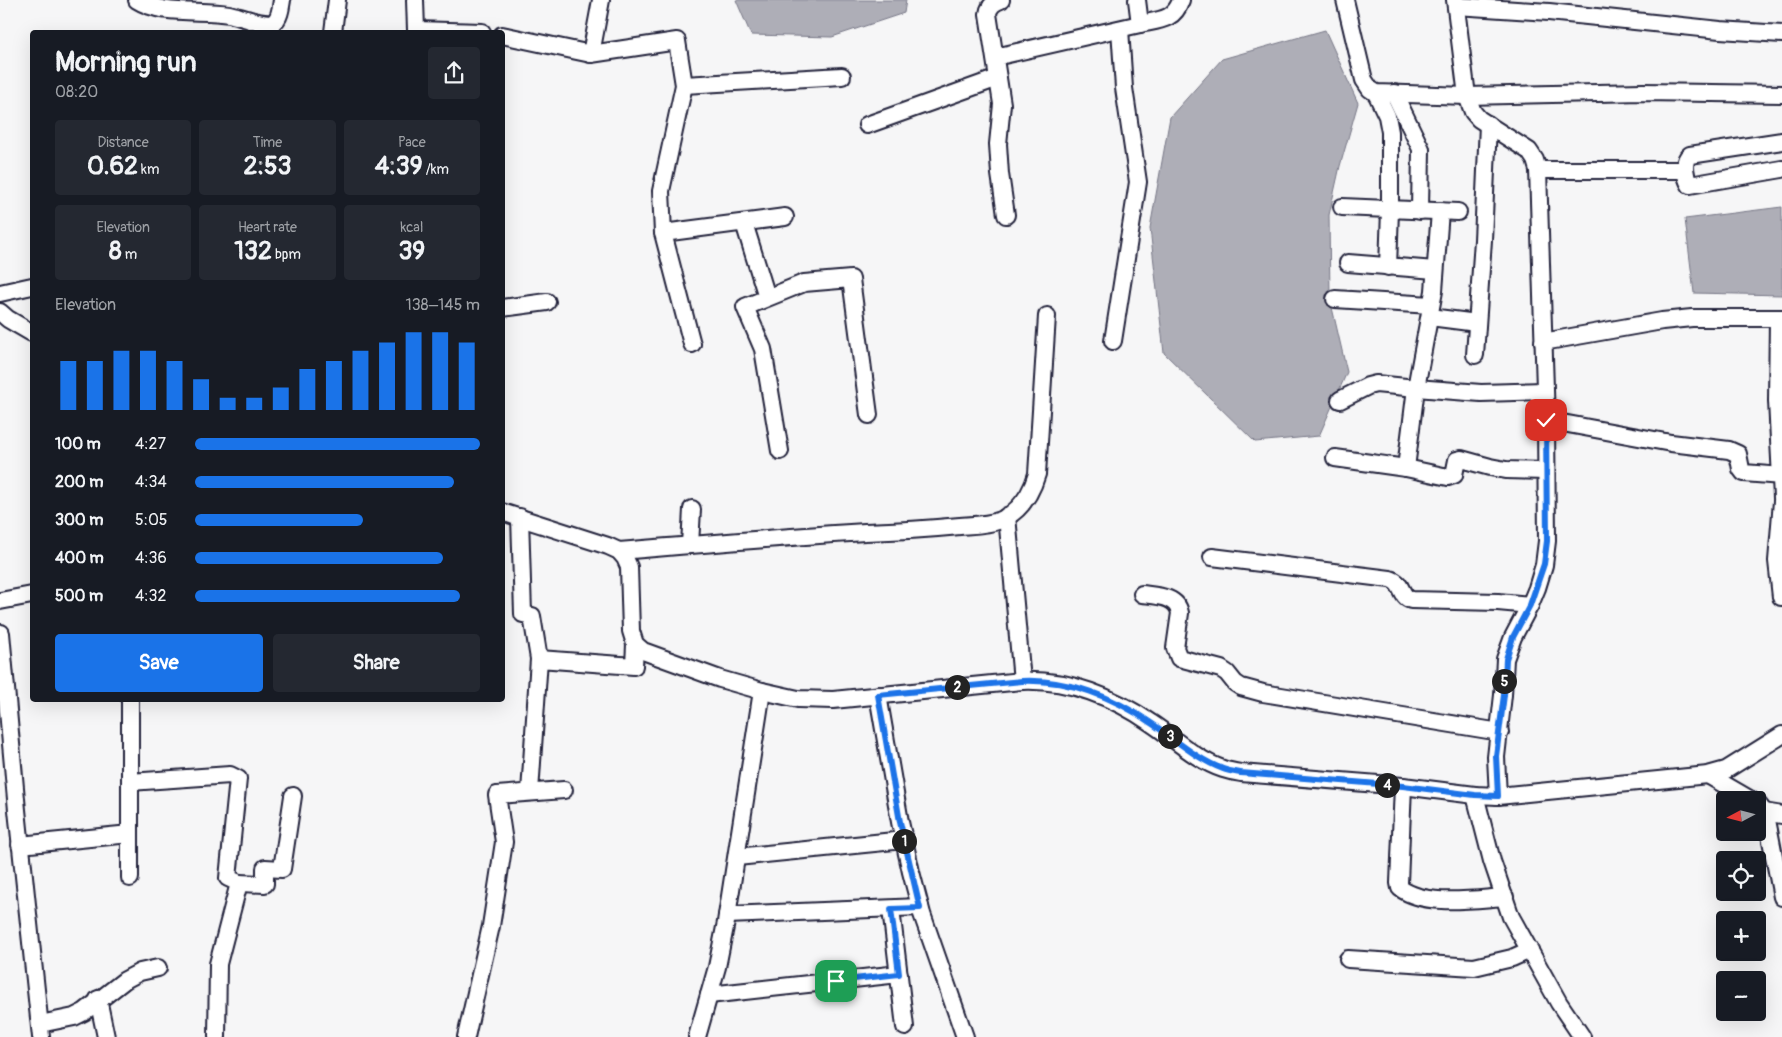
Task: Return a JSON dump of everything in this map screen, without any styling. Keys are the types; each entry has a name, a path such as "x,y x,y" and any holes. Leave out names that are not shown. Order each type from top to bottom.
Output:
{"street":[{"path":"138,0 157,8 229,14 268,24 275,22 282,0"},
{"path":"333,30 337,0"},
{"path":"415,0 416,30"},
{"path":"591,54 601,0"},
{"path":"1001,0 993,4 988,14 1002,104 998,144 1006,215"},
{"path":"1138,0 1140,24"},
{"path":"995,57 1165,18 1173,15 1179,8 1182,0"},
{"path":"1345,0 1364,80 1370,89 1376,93 1467,96 1642,92 1782,94"},
{"path":"1498,796 1496,756 1500,732 1506,659 1513,637 1530,605 1544,564 1547,541 1546,420 1538,170 1529,152 1472,112 1467,96 1456,3 1720,30 1782,34"},
{"path":"1113,340 1138,182 1124,88 1120,29"},
{"path":"505,36 591,54 677,41 684,85 661,192 662,233 692,344"},
{"path":"684,85 842,76"},
{"path":"867,124 998,78"},
{"path":"1376,93 1387,116 1390,132 1388,267"},
{"path":"1394,94 1421,149 1420,211"},
{"path":"1475,355 1483,240 1488,124"},
{"path":"1782,141 1690,155 1686,157 1685,170 1690,185 1782,169"},
{"path":"1538,170 1685,170"},
{"path":"1342,207 1458,212"},
{"path":"1406,468 1416,388 1430,311 1440,211"},
{"path":"662,233 785,217"},
{"path":"744,223 767,297"},
{"path":"1348,263 1435,270"},
{"path":"780,451 763,349 744,306 804,283 851,279 869,415"},
{"path":"0,293 30,286"},
{"path":"1335,299 1430,311 1477,324"},
{"path":"505,308 547,302"},
{"path":"0,312 30,332"},
{"path":"505,513 578,535 619,551 987,524 1014,513 1025,501 1032,489 1037,474 1047,316"},
{"path":"1543,342 1662,321 1710,317 1780,318 1777,401 1782,499 1778,561 1781,597"},
{"path":"1340,400 1376,384 1481,393 1544,392"},
{"path":"1546,420 1671,443 1729,450 1738,454 1744,472 1781,476"},
{"path":"1335,458 1406,468 1451,477 1454,475 1457,460 1461,459 1506,470 1546,472"},
{"path":"690,545 692,509"},
{"path":"1007,516 1022,681"},
{"path":"520,517 523,614 532,616 539,659 530,792"},
{"path":"539,659 634,666 635,644 631,631 629,567 619,551"},
{"path":"1212,557 1390,579 1400,584 1403,594 1411,600 1498,602 1530,605"},
{"path":"1142,594 1172,600 1179,608 1176,648 1179,658 1221,669 1235,683 1241,686 1279,697 1500,732"},
{"path":"0,601 30,595"},
{"path":"1,633 20,845 41,1031 84,1012 98,999 125,980 140,972 158,968"},
{"path":"635,644 643,651 654,656 720,679 798,699 833,700 1035,680 1062,684 1087,690 1123,706 1150,722 1194,753 1223,769 1241,773 1403,786 1475,795 1498,796 1708,775 1726,770 1782,735"},
{"path":"697,1037 717,967 727,915 762,691"},
{"path":"878,695 904,840 920,908 965,1037"},
{"path":"130,702 130,878"},
{"path":"130,782 230,775 238,779 228,878 238,883 265,884 265,868 282,869 293,796"},
{"path":"1708,775 1736,791"},
{"path":"1403,786 1400,888 1416,896 1436,900 1505,897"},
{"path":"466,1037 491,926 504,842 497,795 564,790"},
{"path":"1475,795 1492,861 1512,917 1559,1003 1582,1037"},
{"path":"1766,810 1782,815"},
{"path":"1766,818 1782,897"},
{"path":"20,845 130,834"},
{"path":"737,857 904,840"},
{"path":"217,1037 218,964 238,883"},
{"path":"727,915 920,908"},
{"path":"891,909 906,1027"},
{"path":"1348,960 1474,967 1512,958 1530,950"},
{"path":"709,995 899,974"},
{"path":"98,999 106,1037"}],"shaded area":[{"path":"736,0 906,0 904,13 832,37 751,35"},
{"path":"1325,30 1358,103 1340,166 1329,215 1330,299 1347,372 1319,436 1255,442 1164,353 1150,228 1170,117 1222,59"},
{"path":"1782,207 1782,295 1694,293 1685,219"}],"route":[{"path":"836,981 899,974 891,909 920,908 900,822 878,695 1035,680 1062,684 1087,690 1123,706 1150,722 1194,753 1223,769 1241,773 1498,796 1496,756 1504,695 1506,659 1513,637 1537,588 1544,564 1547,541 1546,420"}]}
